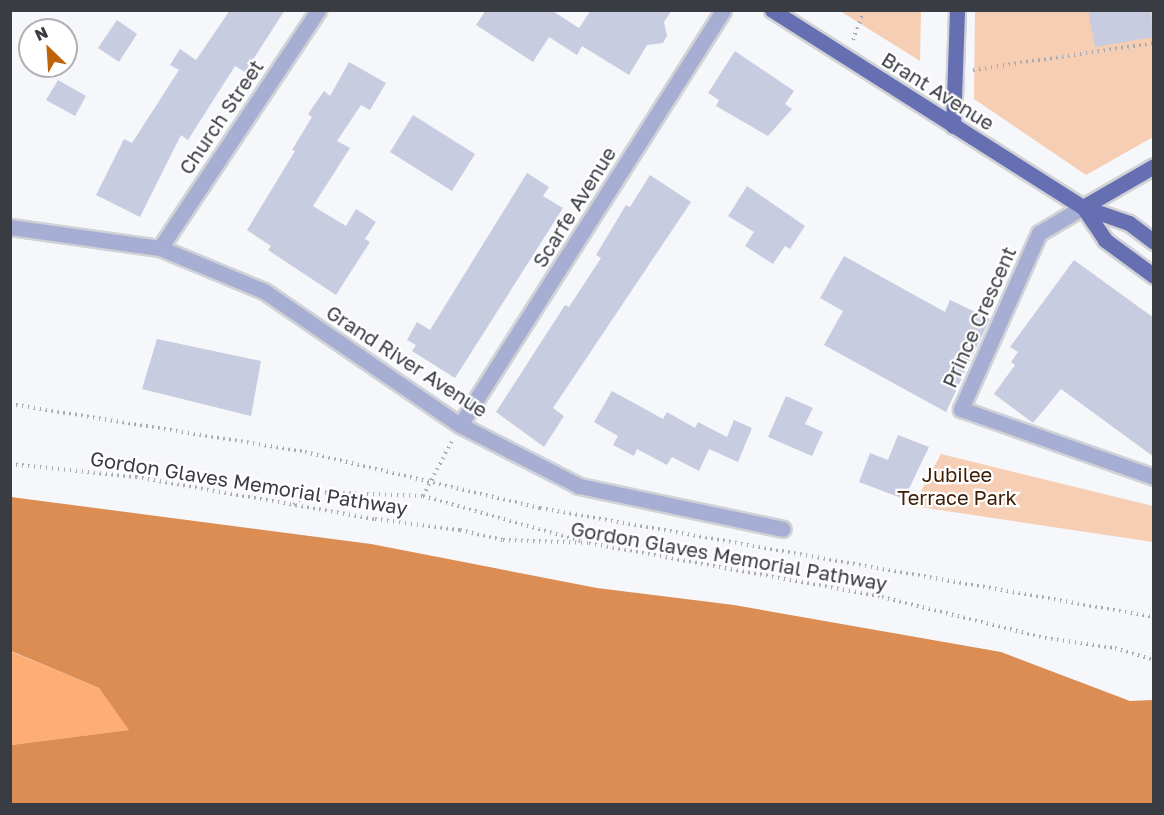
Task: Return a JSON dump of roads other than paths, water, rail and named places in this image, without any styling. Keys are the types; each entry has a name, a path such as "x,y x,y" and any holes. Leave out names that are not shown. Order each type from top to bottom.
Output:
{"main road":[{"name":"Brant Avenue","path":"772,10 1083,207 1129,223 1154,242"},
{"path":"953,126 957,10"},
{"path":"1083,207 1154,166"},
{"name":"Brant Avenue","path":"1083,207 1105,240 1154,276"}],"street":[{"name":"Church Street","path":"160,248 318,10"},
{"name":"Scarfe Avenue","path":"460,425 723,10"},
{"name":"Prince Crescent","path":"1083,207 1039,233 961,409 1154,477"},
{"name":"Grand River Avenue","path":"10,227 160,248 264,291 460,425 579,486 783,529"}],"park label":[{"name":"Jubilee Terrace Park","path":"957,486"}]}
